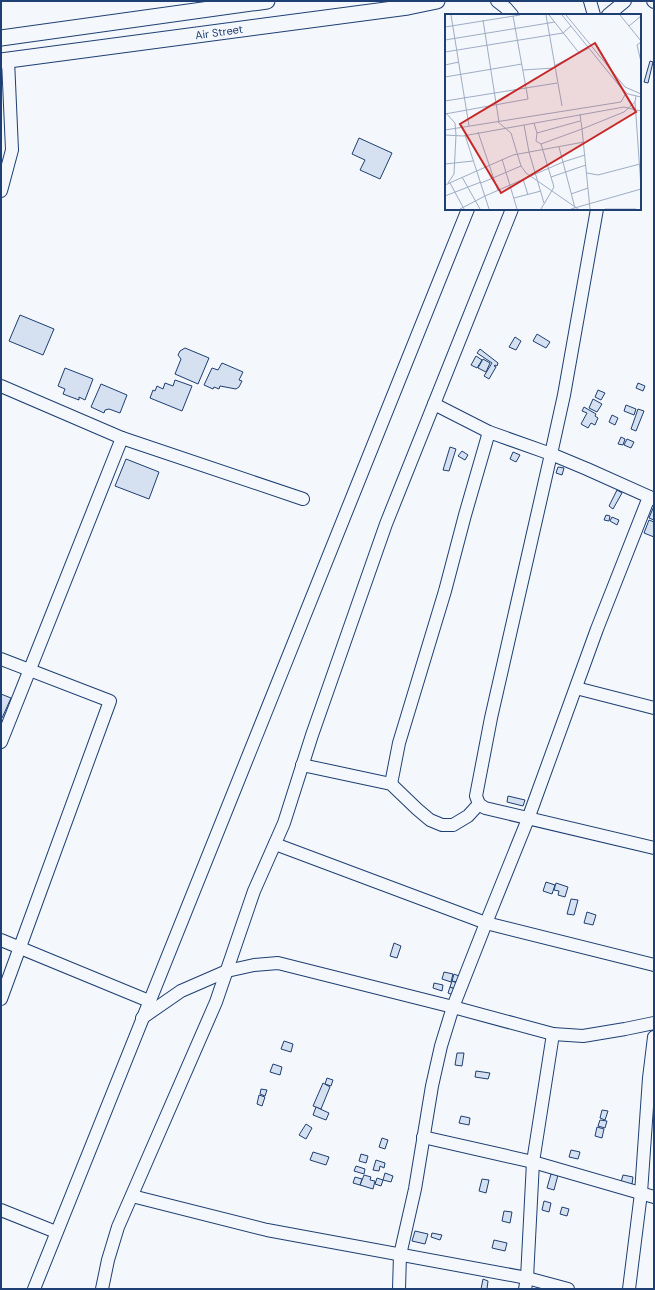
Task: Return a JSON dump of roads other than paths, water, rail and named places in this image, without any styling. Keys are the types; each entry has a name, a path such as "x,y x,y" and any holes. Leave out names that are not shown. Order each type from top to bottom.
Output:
{"main road":[{"path":"1,38 267,1"},
{"name":"Air Street","path":"5,61 400,8 437,1"}],"street":[{"path":"497,1 511,14"},
{"path":"590,1 594,14"},
{"path":"609,14 625,1"},
{"path":"1,191 6,150 5,61"},
{"path":"34,1289 468,210"},
{"path":"102,1289 108,1260 118,1227 216,1002 254,891 284,823 347,633 386,524 512,210"},
{"path":"597,210 564,394 491,718 476,796 479,804 485,808 654,848"},
{"path":"2,389 122,438 304,499"},
{"path":"399,1289 400,1255 415,1189 432,1086 439,1052 453,1007 528,819 597,629 652,498 551,454 489,432 434,404"},
{"path":"391,784 399,743 445,591 465,514 489,432"},
{"path":"1,742 122,438"},
{"path":"1,659 110,701 1,999"},
{"path":"576,688 654,708"},
{"path":"302,765 391,784 417,810 430,820 442,825 453,825 468,816 479,804"},
{"path":"275,844 486,923 654,965"},
{"path":"1,940 149,1001"},
{"path":"142,1018 181,992 227,971 254,965 278,963 554,1034 583,1036 654,1023"},
{"path":"526,1284 533,1162 554,1034"},
{"path":"629,1289 641,1193 652,1078 654,1037"},
{"path":"423,1137 533,1162 654,1197"},
{"path":"132,1196 267,1230 400,1255 526,1284 568,1289"},
{"path":"1,1210 56,1232"}]}
